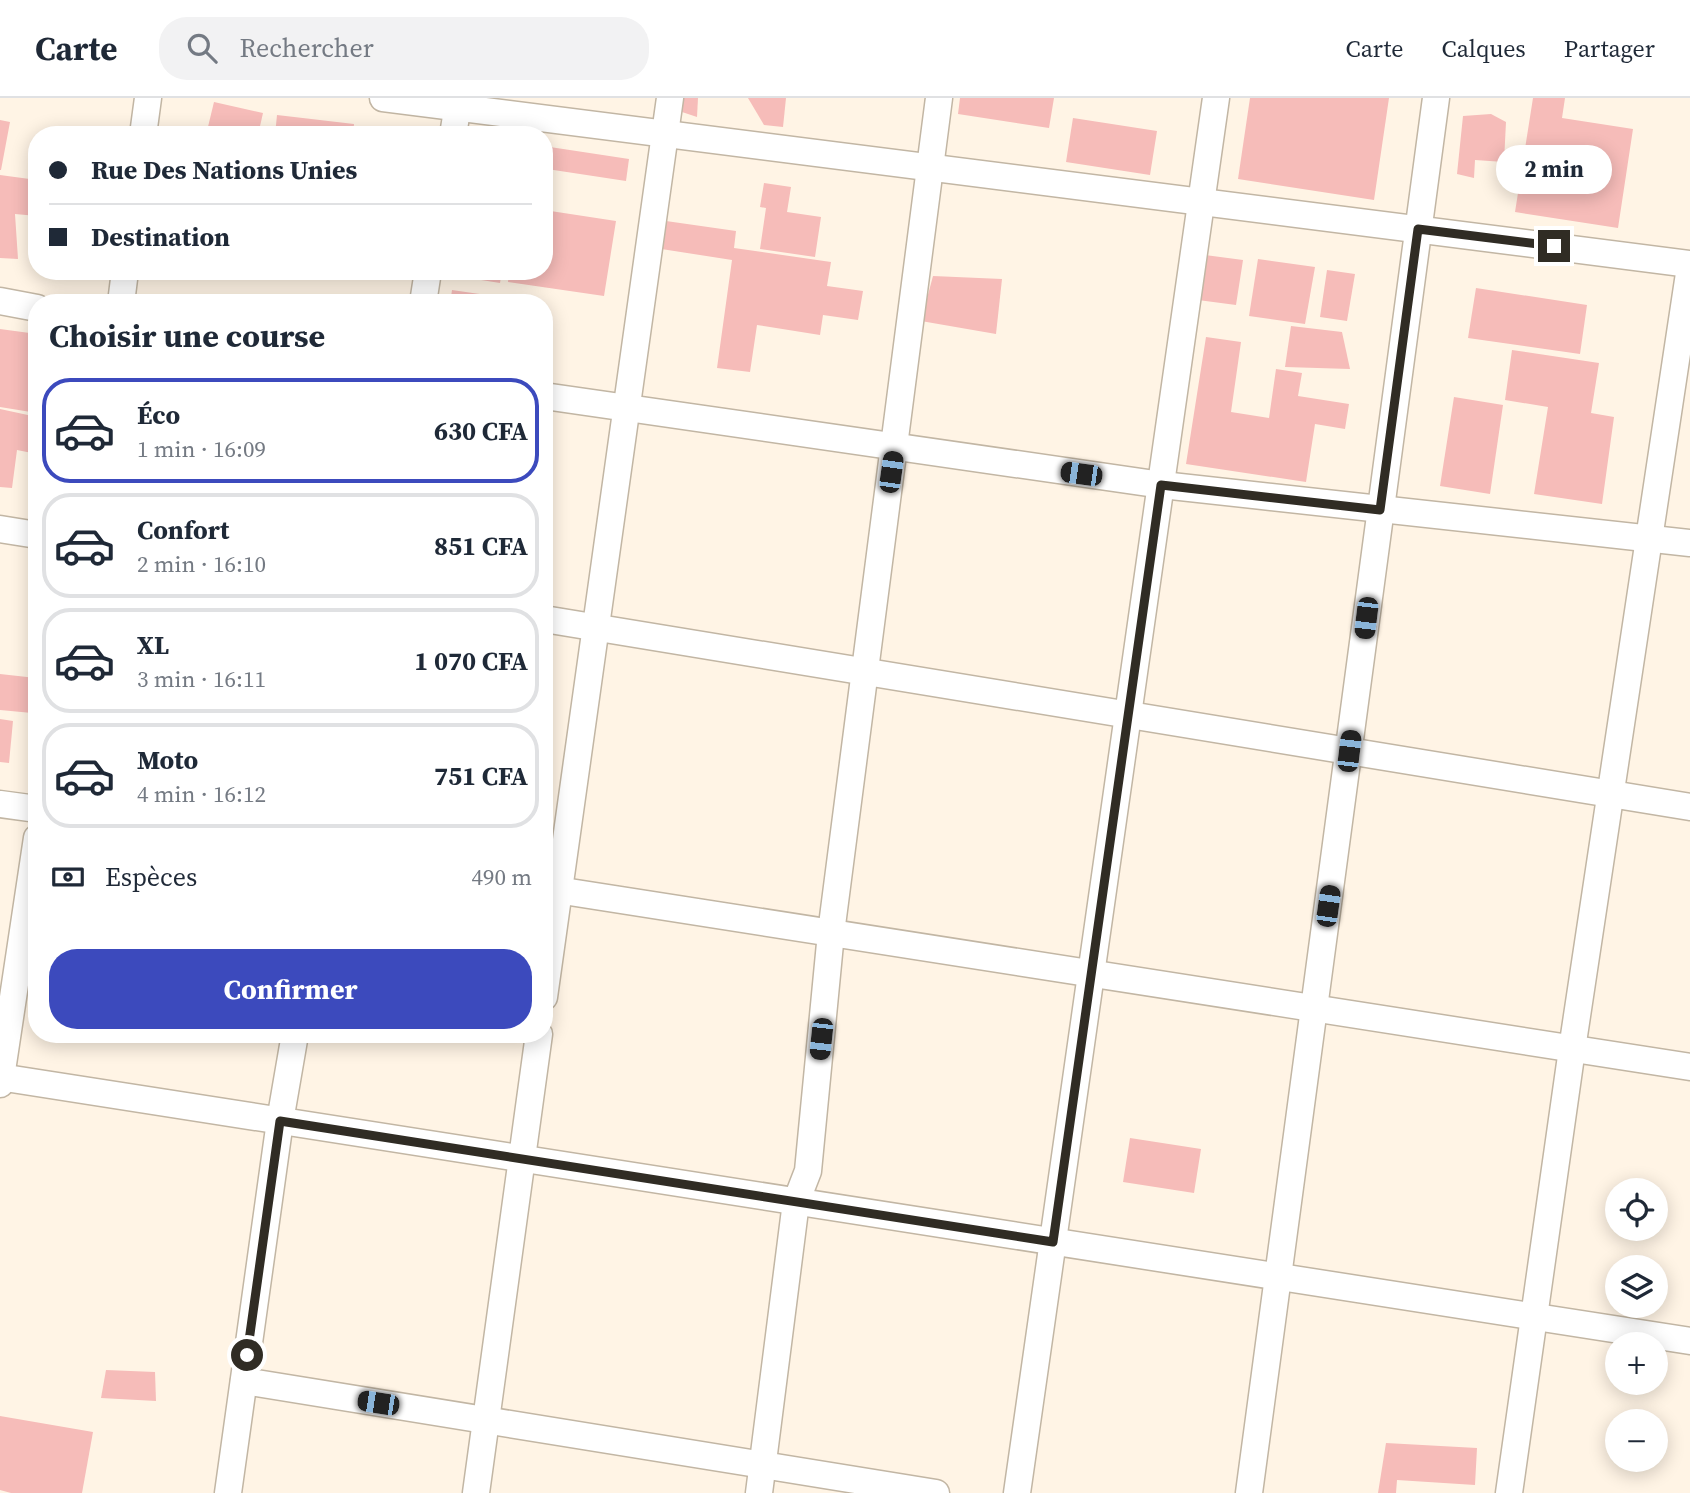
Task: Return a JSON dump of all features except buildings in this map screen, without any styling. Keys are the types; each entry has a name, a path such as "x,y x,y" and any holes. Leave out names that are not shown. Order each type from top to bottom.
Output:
{"street":[{"path":"144,126 148,98"},
{"path":"383,98 458,103 664,134 1690,265 1572,1049 1509,1493"},
{"path":"553,883 595,627 670,98"},
{"path":"759,1493 796,1202 808,1171 831,933 939,98"},
{"path":"1017,1493 1216,98"},
{"path":"1249,1493 1436,98"},
{"path":"454,126 458,103"},
{"path":"0,302 28,307"},
{"path":"553,397 1161,485 1690,543"},
{"path":"0,529 28,534"},
{"path":"553,620 1690,807"},
{"path":"0,804 28,808"},
{"path":"553,889 1690,1067"},
{"path":"0,1084 28,896"},
{"path":"228,1493 293,1043"},
{"path":"476,1493 538,1043"},
{"path":"0,1077 1690,1341"},
{"path":"244,1381 936,1493"}],"route":[{"path":"247,1355 280,1121 1053,1242 1161,485 1380,510 1418,229 1554,246"}]}
